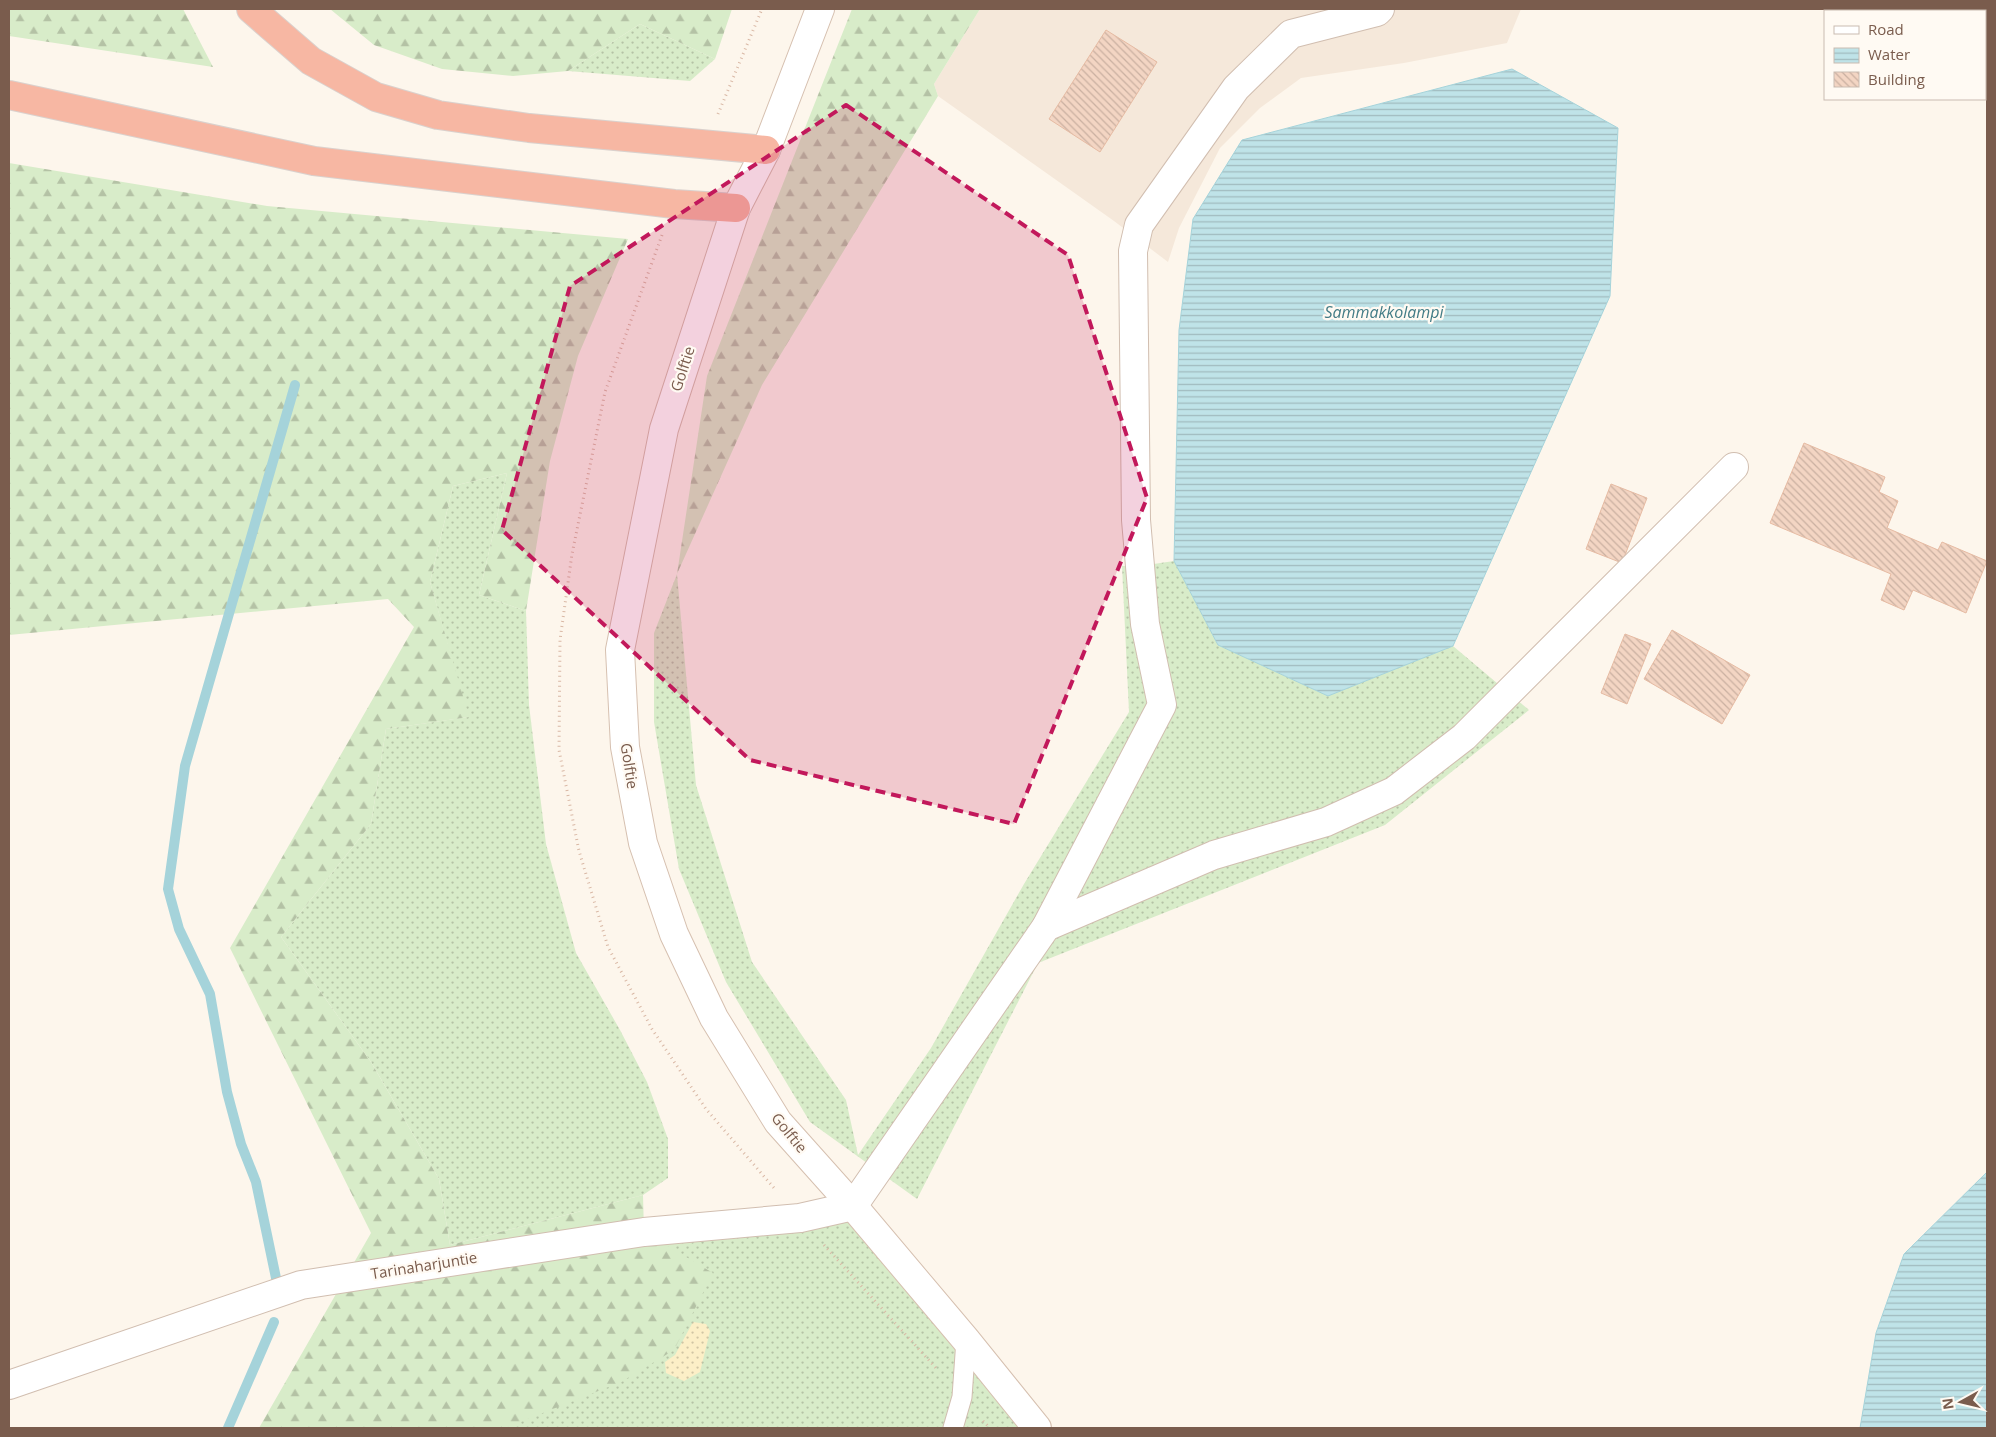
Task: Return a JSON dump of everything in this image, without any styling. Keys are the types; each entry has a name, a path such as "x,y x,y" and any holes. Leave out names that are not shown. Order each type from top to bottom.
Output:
{"highway":[{"path":"251,9 311,61 376,97 447,117 529,128 766,150"},
{"path":"9,95 314,161 674,204 736,208"}],"street":[{"name":"Golftie","path":"820,9 766,150 736,208 664,429 620,650 625,747 643,843 674,934 714,1018 778,1122 853,1206 1037,1428"},
{"path":"853,1206 1046,927 1162,705 1144,624 1136,520 1133,251 1139,225 1236,88 1291,34 1377,12 1380,9"},
{"path":"1046,927 1214,855 1326,822 1394,791 1464,737 1734,467"},
{"name":"Tarinaharjuntie","path":"9,1385 275,1293 644,1232 800,1218 853,1206"}],"lane":[{"path":"953,1428 962,1397 966,1340"}],"path":[{"path":"705,144 762,9"},
{"path":"674,204 605,392 572,554 560,640 559,750 579,851 608,947 652,1029 706,1109 800,1218 990,1428"}],"highlighted area":[{"path":"846,105 1068,255 1147,498 1014,824 750,760 502,530 570,286"}],"shaded area":[{"path":"980,9 1521,9 1507,43 1404,63 1301,78 1260,108 1220,148 1179,228 1168,262 1114,221 938,96 934,84"}],"green space":[{"path":"9,9 183,9 213,67 9,36"},
{"path":"330,9 732,9 715,59 640,24 568,71 513,76 442,69 374,45"},
{"path":"852,9 980,9 934,84 938,96 762,385 677,574 707,376"},
{"path":"640,24 715,59 690,81 568,71"},
{"path":"9,163 267,206 628,239 578,356 550,461 526,611 479,595 507,473 453,486 430,582 469,717 386,729 371,824 281,937 371,1062 439,1179 450,1245 643,1195 644,1232 713,1273 674,1350 621,1382 505,1428 259,1428 371,1233 230,948 414,627 388,599 9,635"},
{"path":"507,473 479,595 526,611 529,705 546,844 576,953 647,1082 668,1139 668,1178 643,1195 450,1245 439,1179 371,1062 281,937 371,824 386,729 468,717 430,582 453,486"},
{"path":"1174,561 1218,645 1328,696 1453,646 1529,710 1385,825 1038,963 917,1199 810,1122 726,982 679,869 654,722 654,633 677,574 696,785 752,962 846,1100 858,1155 931,1048 1024,884 1129,712 1122,566 1140,566"},
{"path":"853,1206 1035,1428 505,1428 644,1232"}],"sand":[{"path":"693,1322 706,1324 710,1331 700,1372 684,1381 666,1373 665,1362 675,1355"}],"water":[{"name":"Sammakkolampi","path":"1512,69 1618,128 1610,296 1453,646 1328,696 1218,645 1174,561 1179,330 1193,219 1242,140"},
{"path":"1987,1172 1987,1428 1860,1428 1876,1333 1904,1254"}],"building":[{"path":"1106,30 1157,62 1100,152 1049,119"},
{"path":"1804,443 1885,477 1879,492 1898,501 1887,528 1938,550 1942,542 1987,561 1966,613 1913,590 1904,610 1881,600 1891,574 1770,523"},
{"path":"1611,484 1647,498 1622,563 1586,549"},
{"path":"1672,630 1750,675 1722,724 1644,679"},
{"path":"1625,634 1651,644 1627,704 1601,693"}],"waterway":[{"path":"276,1278 256,1182 241,1144 227,1092 210,994 179,929 168,889 185,766 295,385"},
{"path":"228,1428 274,1322"}]}
